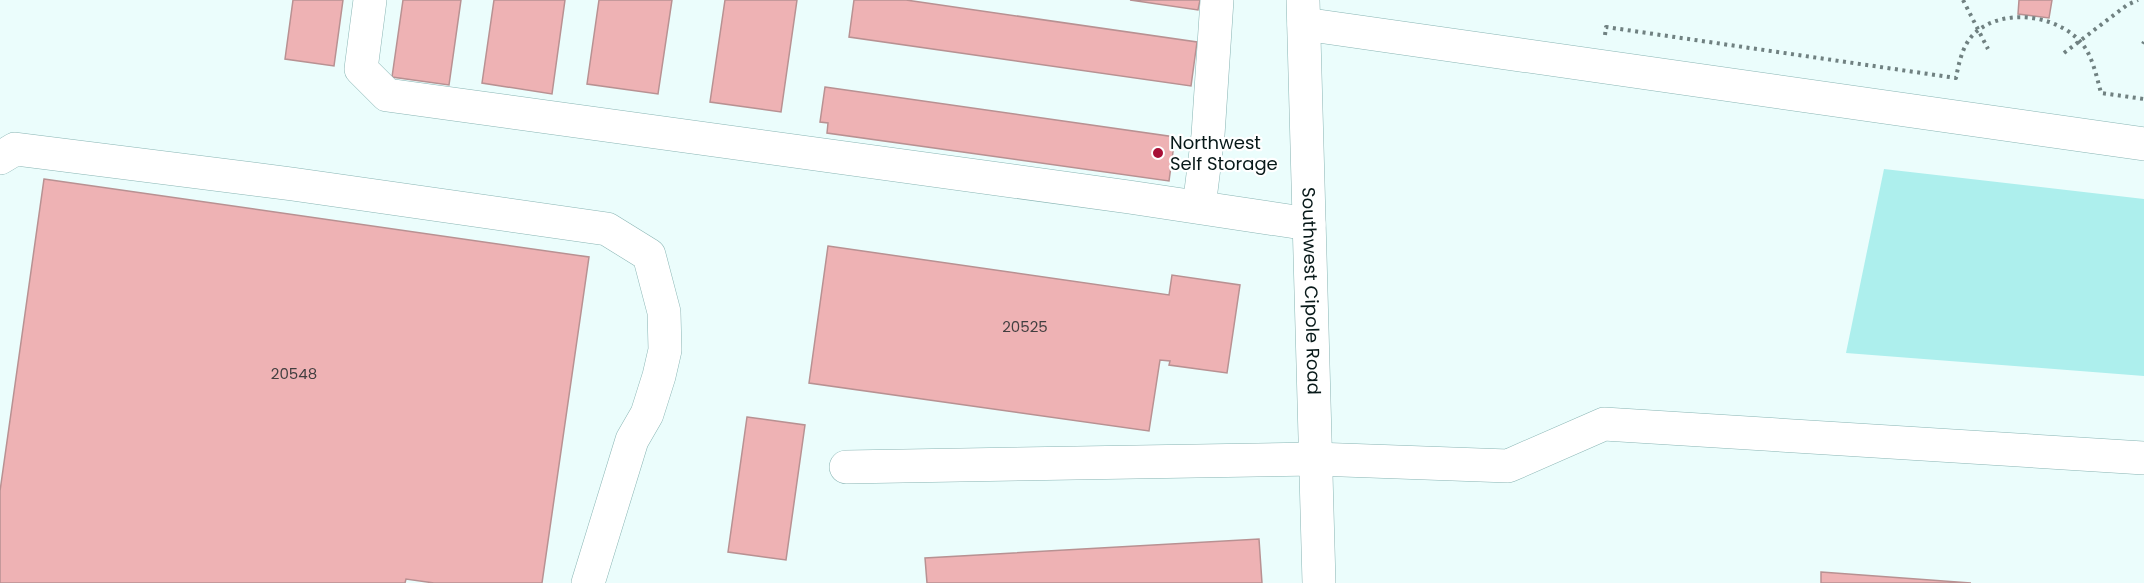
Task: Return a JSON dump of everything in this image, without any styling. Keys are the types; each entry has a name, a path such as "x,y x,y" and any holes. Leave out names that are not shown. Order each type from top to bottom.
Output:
{"street":[{"path":"370,0 361,69 387,95 1309,224"},
{"path":"1199,207 1209,135 1217,0"},
{"path":"1304,12 2144,144"},
{"name":"Southwest Cipole Road","path":"1304,12 1319,583"},
{"path":"0,158 15,149 292,184 607,230 649,255 664,312 665,350 647,414 632,440 588,583"},
{"path":"846,467 1315,459 1508,466 1604,424 2144,458"}],"path":[{"path":"1963,0 1988,49"},
{"path":"2064,53 2127,5 2138,0"},
{"path":"1604,44 1606,27 1956,78 1959,59 1974,33 1987,25 2022,16 2056,24 2079,42 2093,65 2101,93 2144,99"}],"shaded area":[{"path":"1884,169 2144,199 2144,376 1846,353"}],"building":[{"path":"293,0 343,0 334,66 285,59"},
{"path":"403,0 461,0 449,85 392,77"},
{"path":"494,0 565,0 552,94 482,83"},
{"path":"599,0 672,0 658,94 587,84"},
{"path":"725,0 797,0 781,112 710,102"},
{"path":"854,0 906,0 1197,42 1191,86 849,37"},
{"path":"1130,0 1200,0 1198,10"},
{"path":"2019,0 2052,0 2049,18 2018,14"},
{"path":"825,87 1175,137 1169,181 827,133 828,123 820,122"},
{"path":"44,179 589,257 542,583 434,583 406,579 405,583 0,583 0,491"},
{"path":"828,246 1169,295 1172,275 1240,285 1227,373 1169,365 1170,361 1160,360 1149,431 809,383"},
{"path":"747,417 805,425 786,560 728,552"},
{"path":"1259,539 1262,583 927,583 925,558"},
{"path":"1821,572 1971,583 1821,583"}],"place":[{"name":"Northwest Self Storage","path":"1158,153"}]}
